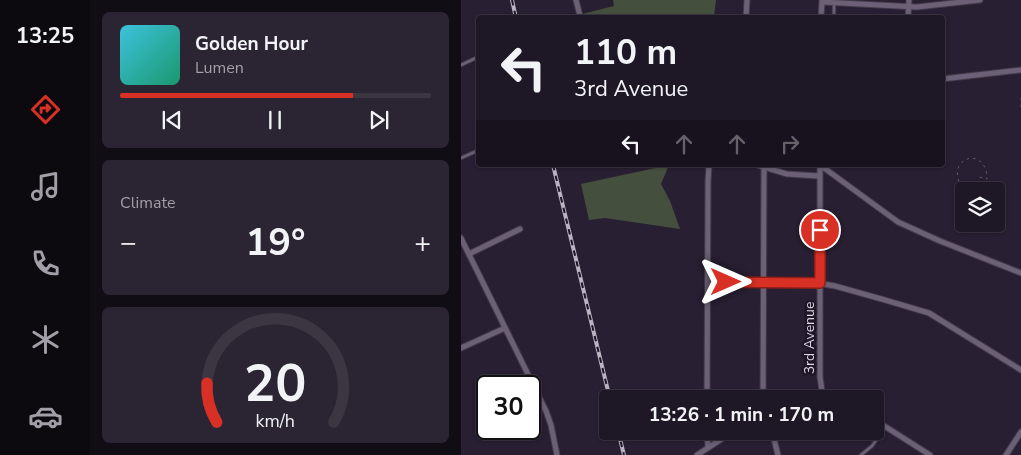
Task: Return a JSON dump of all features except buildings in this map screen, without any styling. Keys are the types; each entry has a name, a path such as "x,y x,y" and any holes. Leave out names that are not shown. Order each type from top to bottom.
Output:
{"street":[{"path":"576,0 580,15"},
{"path":"746,15 747,0"},
{"path":"821,15 822,1 909,3 917,7 980,0"},
{"path":"945,79 1021,70"},
{"path":"707,390 709,167"},
{"name":"3rd Avenue","path":"820,167 820,377 822,390"},
{"path":"823,167 898,222 940,241 1021,272"},
{"path":"763,390 764,168 787,174 819,176"},
{"path":"469,254 520,229"},
{"path":"461,238 551,425 557,455"},
{"path":"708,282 820,283 885,300 929,313 1021,370"},
{"path":"461,348 505,328"},
{"path":"886,427 931,455"},
{"path":"1007,455 1021,432"},
{"path":"708,440 708,447"},
{"path":"695,455 719,440"},
{"path":"774,440 778,455"}],"lane":[{"path":"833,15 834,1"},
{"path":"461,65 476,58"},
{"path":"461,158 476,151"},
{"path":"861,455 872,446 886,427"}],"path":[{"path":"1021,98 1021,107"},
{"path":"960,182 957,178 957,169 966,160 975,159 983,163 987,171 987,179 979,177"}],"green space":[{"path":"613,0 716,0 714,15 578,15 614,6"},
{"path":"660,167 668,167 661,184 670,201 680,229 605,218 589,220 581,184"}],"railway":[{"path":"512,0 515,15"},
{"path":"553,167 608,390"},
{"path":"620,440 624,455"}],"route":[{"path":"726,282 820,283 820,230"}]}
